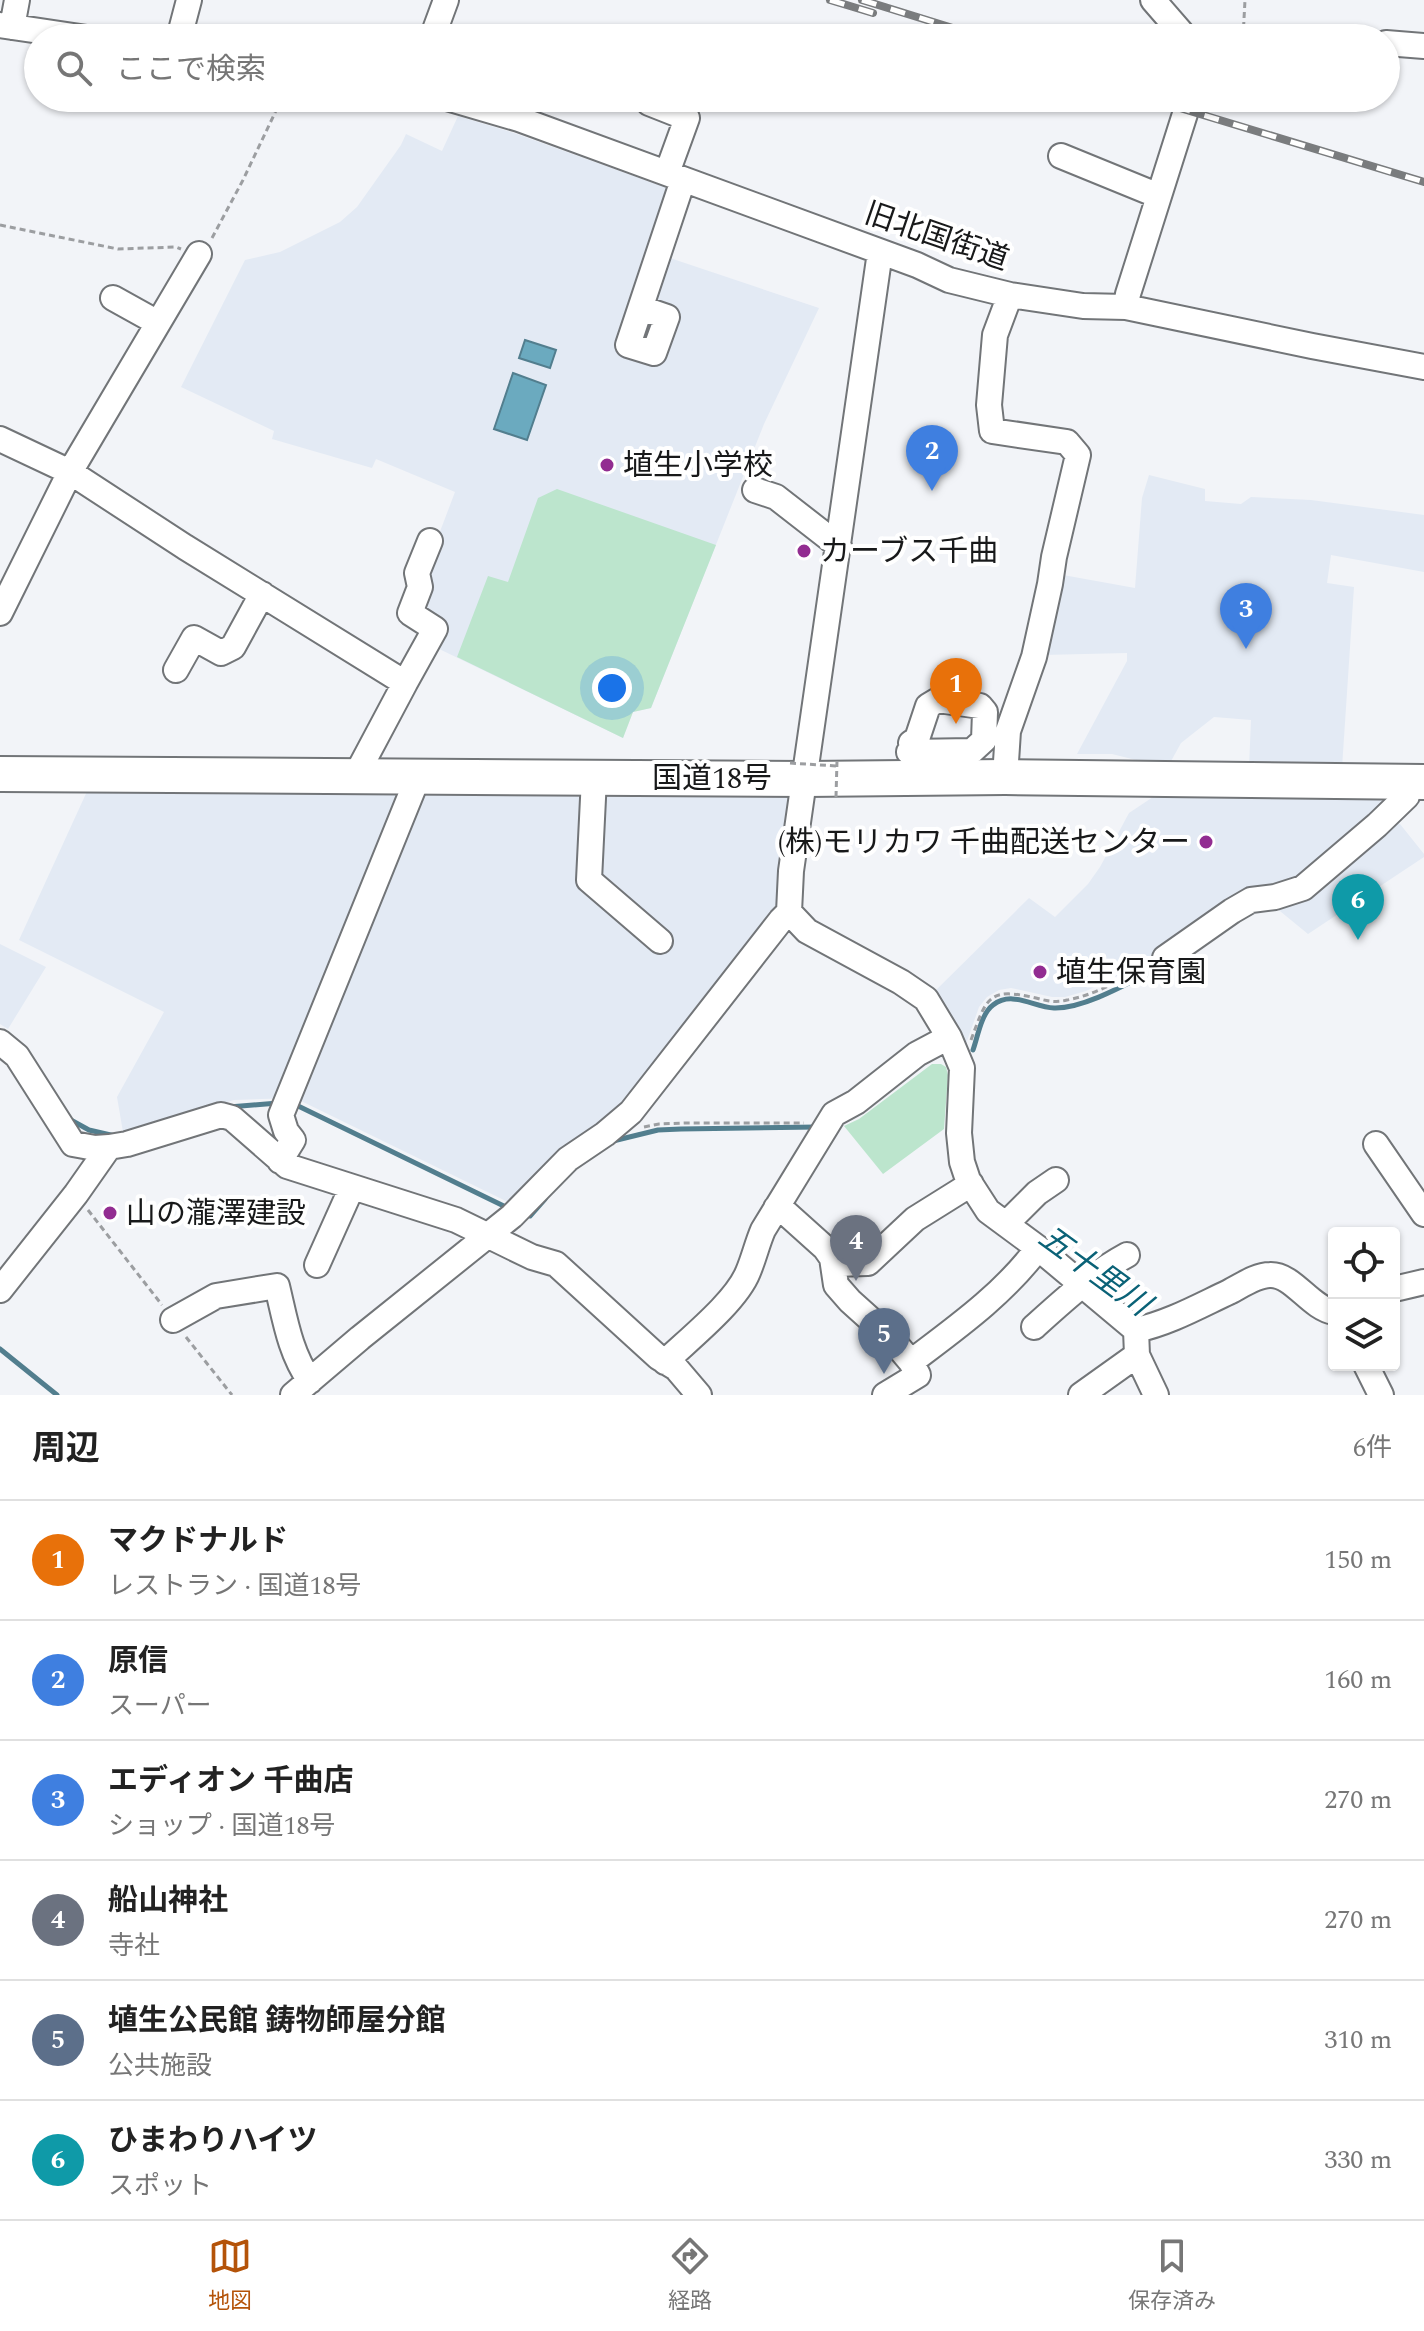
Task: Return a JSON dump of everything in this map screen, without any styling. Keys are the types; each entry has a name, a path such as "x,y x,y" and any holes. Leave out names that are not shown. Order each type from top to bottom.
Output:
{"highway":[{"name":"国道18号","path":"0,774 594,778 817,767 1005,777 1416,782"}],"street":[{"path":"6,26 17,0"},
{"path":"183,24 189,0"},
{"path":"437,24 446,0"},
{"path":"1153,0 1174,24"},
{"path":"1400,44 1424,46"},
{"name":"旧北国街道","path":"495,112 917,265 949,280 1010,295 1083,306 1126,307 1424,367"},
{"path":"641,308 687,118 672,112"},
{"path":"1126,307 1186,112"},
{"path":"1061,156 1159,196"},
{"path":"302,1388 517,1212 568,1159 631,1112 789,912 791,871 817,767 839,546 880,252"},
{"path":"0,613 70,472 199,254"},
{"path":"1005,777 1008,731 1034,657 1078,455 1067,442 992,431 989,405 995,335 1010,295"},
{"path":"113,298 158,323"},
{"path":"0,439 70,472 405,683"},
{"path":"755,490 776,497 839,546"},
{"path":"355,777 435,629 410,613 420,587 417,573 430,541"},
{"path":"176,670 194,638 221,653 233,647 262,594"},
{"path":"280,1161 293,1140 286,1131 285,1106 418,777"},
{"path":"594,778 589,880 660,941"},
{"path":"1165,958 1251,900 1275,897 1303,888 1377,825 1407,796 1416,782"},
{"path":"789,912 807,931 926,999 962,1068 959,1133 962,1162 971,1184 988,1211 1038,1248 1136,1330 1137,1355 1156,1395"},
{"path":"0,1042 17,1056 73,1144 109,1147 221,1115 232,1118 287,1166 456,1220 532,1257 556,1264 658,1357 676,1368 699,1395"},
{"path":"665,1362 730,1299 748,1274 754,1249 829,1122 917,1054 953,1047"},
{"path":"1376,1144 1424,1214"},
{"path":"0,1290 109,1147"},
{"path":"1006,1224 1037,1193 1056,1180"},
{"path":"833,1264 868,1263 915,1219 971,1184"},
{"path":"317,1265 352,1187"},
{"path":"776,1208 786,1213 825,1248 833,1264 836,1285 890,1337 920,1377"},
{"path":"885,1395 920,1377 969,1317 1023,1268 1038,1248"},
{"path":"1034,1327 1080,1285 1102,1268 1127,1255"},
{"path":"1136,1330 1166,1322 1255,1279 1271,1275 1285,1279 1328,1311"},
{"path":"1400,1288 1424,1282"},
{"path":"173,1320 216,1296 277,1286 289,1338 300,1367 302,1388"},
{"path":"1081,1395 1137,1355"},
{"path":"1369,1371 1381,1395"}],"path":[{"path":"1244,24 1245,0"},
{"path":"0,225 118,249 176,247 199,254 206,249 275,112"},
{"path":"817,767 836,797"},
{"path":"953,1047 968,1049 983,1009 990,1000 1000,995 1010,992 1052,1002 1063,1001 1087,995 1165,958"},
{"path":"605,1134 659,1124 829,1122"},
{"path":"76,1194 232,1395"}],"shaded area":[{"path":"458,116 684,194 664,256 819,308 764,424 651,708 633,712 623,738 433,646 448,625 420,611 425,571 455,492 376,459 372,468 272,439 274,431 181,387 245,260 280,252 340,222 357,207 406,134 442,151"},
{"path":"1149,475 1205,489 1205,501 1241,504 1251,497 1311,500 1424,515 1424,572 1331,555 1327,583 1354,587 1342,768 1249,768 1251,720 1214,717 1181,743 1170,763 1144,762 1112,754 1077,754 1127,661 1127,653 1043,655 1063,575 1135,588 1142,498"},
{"path":"89,787 792,795 777,911 628,1106 514,1205 295,1098 234,1100 123,1132 117,1097 164,1012 19,940"},
{"path":"1159,793 1397,795 1308,874 1160,955 1086,991 1065,997 1011,988 999,990 987,997 979,1007 966,1044 932,994 1029,898 1055,917 1088,884 1129,813"},
{"path":"1390,821 1400,824 1424,857 1308,934 1275,907"},
{"path":"0,944 46,967 8,1029 0,1024"}],"green space":[{"path":"557,489 716,545 651,708 633,712 623,738 457,657 488,576 508,582 538,498"},
{"path":"932,1064 946,1067 948,1075 944,1129 883,1174 844,1126 859,1119"}],"water":[{"path":"525,340 556,350 550,368 519,358"},
{"path":"513,373 546,385 527,440 494,429"}],"waterway":[{"path":"973,1050 986,1014 1000,1001 1015,999 1054,1008 1081,1004 1164,965"},
{"path":"229,1107 278,1103"},
{"path":"292,1103 510,1209"},
{"path":"69,1119 89,1130 115,1136"},
{"path":"613,1141 658,1130 817,1127"},
{"path":"523,1213 530,1216 545,1199"},
{"path":"0,1349 57,1395"}],"railway":[{"path":"830,0 873,13"},
{"path":"862,0 940,24"},
{"path":"1193,112 1424,182"}],"place":[{"name":"埴生小学校","path":"607,465"},
{"name":"原信","path":"932,491"},
{"name":"カーブス千曲","path":"804,551"},
{"name":"エディオン 千曲店","path":"1246,649"},
{"name":"マクドナルド","path":"956,724"},
{"name":"(株)モリカワ 千曲配送センター","path":"1206,842"},
{"name":"ひまわりハイツ","path":"1358,940"},
{"name":"埴生保育園","path":"1040,972"},
{"name":"山の瀧澤建設","path":"110,1213"},
{"name":"船山神社","path":"856,1281"},
{"name":"埴生公民館 鋳物師屋分館","path":"884,1374"}],"water label":[{"name":"五十里川","path":"1095,1270"}]}
